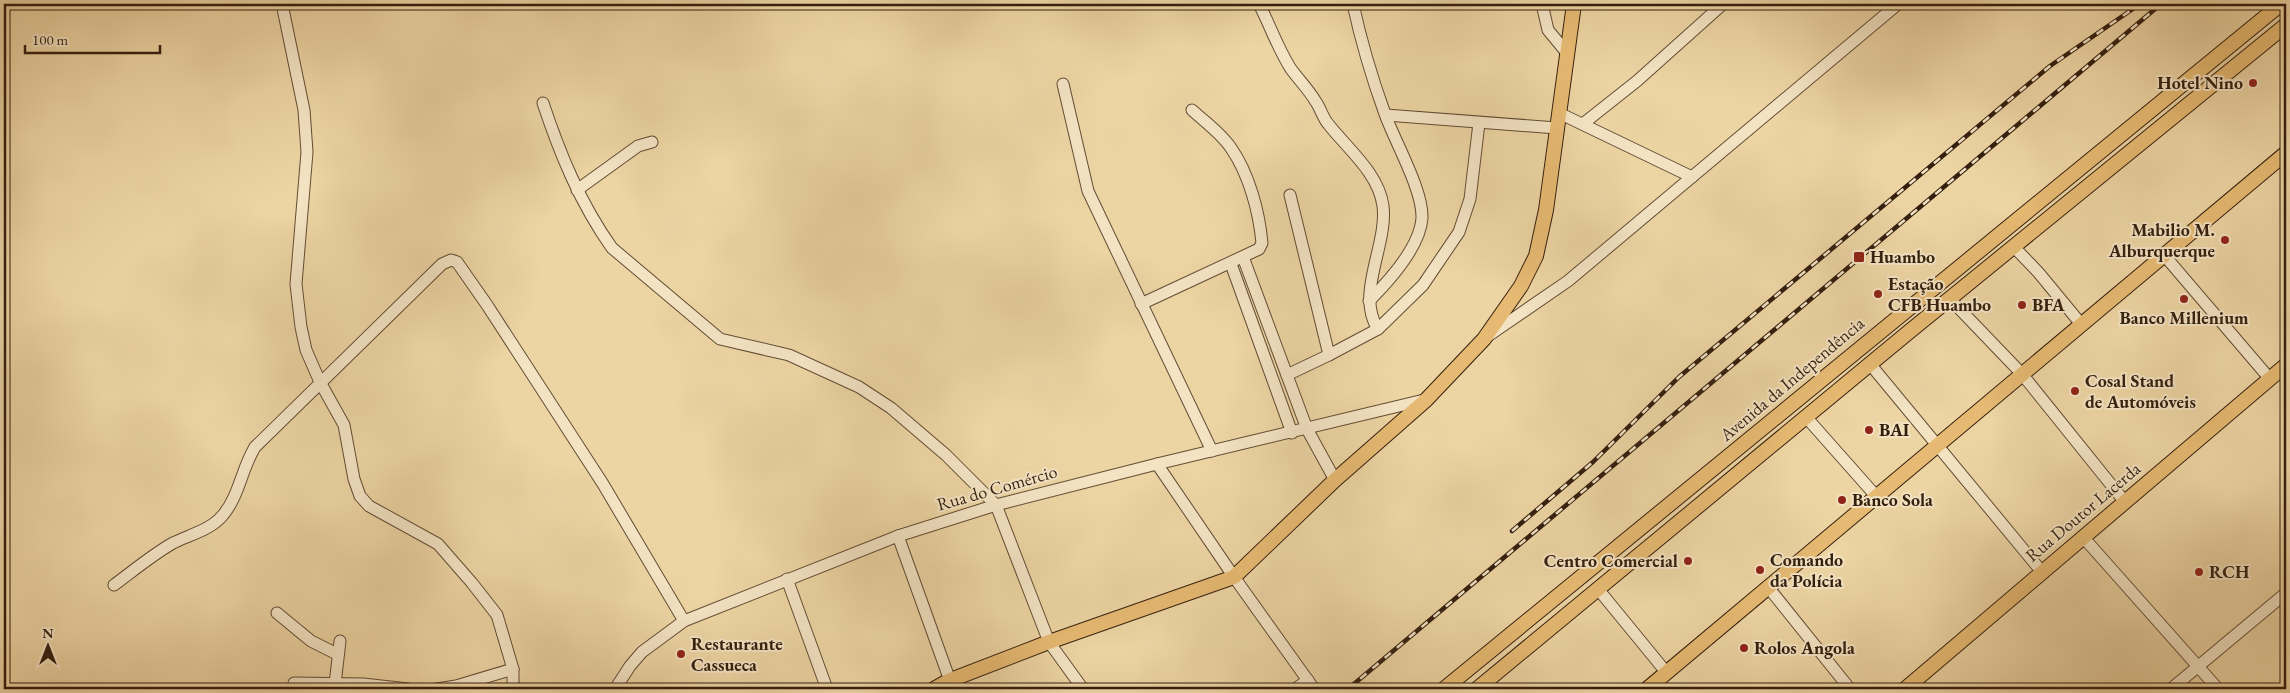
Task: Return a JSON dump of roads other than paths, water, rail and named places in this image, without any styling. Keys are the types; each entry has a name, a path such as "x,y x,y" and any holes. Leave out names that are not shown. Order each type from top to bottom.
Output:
{"main road":[{"path":"934,689 951,685 1049,642 1234,577 1335,480 1426,400 1484,339 1521,286 1536,256 1546,210 1574,4"},
{"name":"Avenida da Independência","path":"1453,686 1468,669 1684,494 1897,316 1943,281 2072,173 2281,4"},
{"name":"Avenida da Independência","path":"1479,687 1910,330 1950,300 2286,25"},
{"path":"2217,55 2231,70"},
{"path":"1647,689 2286,154"},
{"path":"2072,173 2086,188"},
{"path":"1897,316 1910,330"},
{"name":"Rua Doutor Lacerda","path":"1905,689 2286,365"},
{"path":"1684,494 1696,507"},
{"path":"1468,669 1479,687"}],"street":[{"path":"282,4 304,110 307,152 296,284 306,350 320,382 344,425 354,479 360,496 369,506 438,544 497,615 513,669 513,689"},
{"path":"1259,4 1291,68 1317,102 1327,124 1360,160 1379,194 1383,206 1382,224 1369,301 1372,320 1378,329"},
{"path":"1353,4 1362,44 1386,115 1420,199 1422,218 1414,244 1388,282 1369,301"},
{"path":"1542,4 1548,30 1568,53"},
{"path":"1584,123 1637,82 1724,4"},
{"path":"1484,339 1568,280 1898,4"},
{"path":"1063,84 1088,191 1212,451"},
{"path":"543,103 560,154 577,190 612,248 720,339 788,355 859,386 891,408 946,455 996,505 1049,642 1083,689"},
{"path":"1141,304 1231,264 1259,249 1262,243 1253,199 1244,171 1231,147 1192,110"},
{"path":"1559,112 1692,177"},
{"path":"1386,115 1557,128"},
{"path":"1287,375 1329,356 1378,329 1423,285 1460,232 1470,199 1479,123"},
{"path":"577,190 638,146 652,142"},
{"path":"1290,195 1329,356"},
{"path":"2014,247 2038,272 2081,324"},
{"path":"2164,255 2270,379"},
{"path":"1243,257 1307,429 1335,480"},
{"path":"114,585 157,553 212,525 222,517 232,502 246,461 255,446 442,264 450,260 457,262 487,305 603,484 684,621"},
{"path":"1231,264 1292,433"},
{"path":"1950,300 2022,374 2125,502"},
{"path":"1870,364 2042,572"},
{"name":"Rua do Comércio","path":"615,689 642,652 684,621 898,536 996,505 1157,464 1426,400"},
{"path":"1806,416 1876,496"},
{"path":"1157,464 1311,685 1295,689"},
{"path":"898,536 951,685"},
{"path":"2083,537 2200,666 2218,689"},
{"path":"788,579 827,689"},
{"path":"1768,587 1850,689"},
{"path":"1598,589 1666,672"},
{"path":"2172,689 2286,593"},
{"path":"277,613 311,641 337,654"},
{"path":"335,684 340,640"},
{"path":"437,689 456,686 513,669"},
{"path":"294,683 386,686 408,689"}],"railway":[{"path":"1512,531 1593,462 1679,377 2050,66 2140,4"},
{"path":"1348,689 2161,4"}],"place":[{"name":"Hotel Nino","path":"2253,83"},
{"name":"Mabilio M. Alburquerque","path":"2225,240"},
{"name":"Huambo","path":"1859,257"},
{"name":"Estação CFB Huambo","path":"1878,294"},
{"name":"Banco Millenium","path":"2184,299"},
{"name":"BFA","path":"2022,305"},
{"name":"Cosal Stand de Automóveis","path":"2075,391"},
{"name":"BAI","path":"1869,430"},
{"name":"Banco Sola","path":"1842,500"},
{"name":"Centro Comercial","path":"1688,561"},
{"name":"Comando da Polícia","path":"1760,570"},
{"name":"RCH","path":"2199,572"},
{"name":"Rolos Angola","path":"1744,648"},
{"name":"Restaurante Cassueca","path":"681,654"}]}
